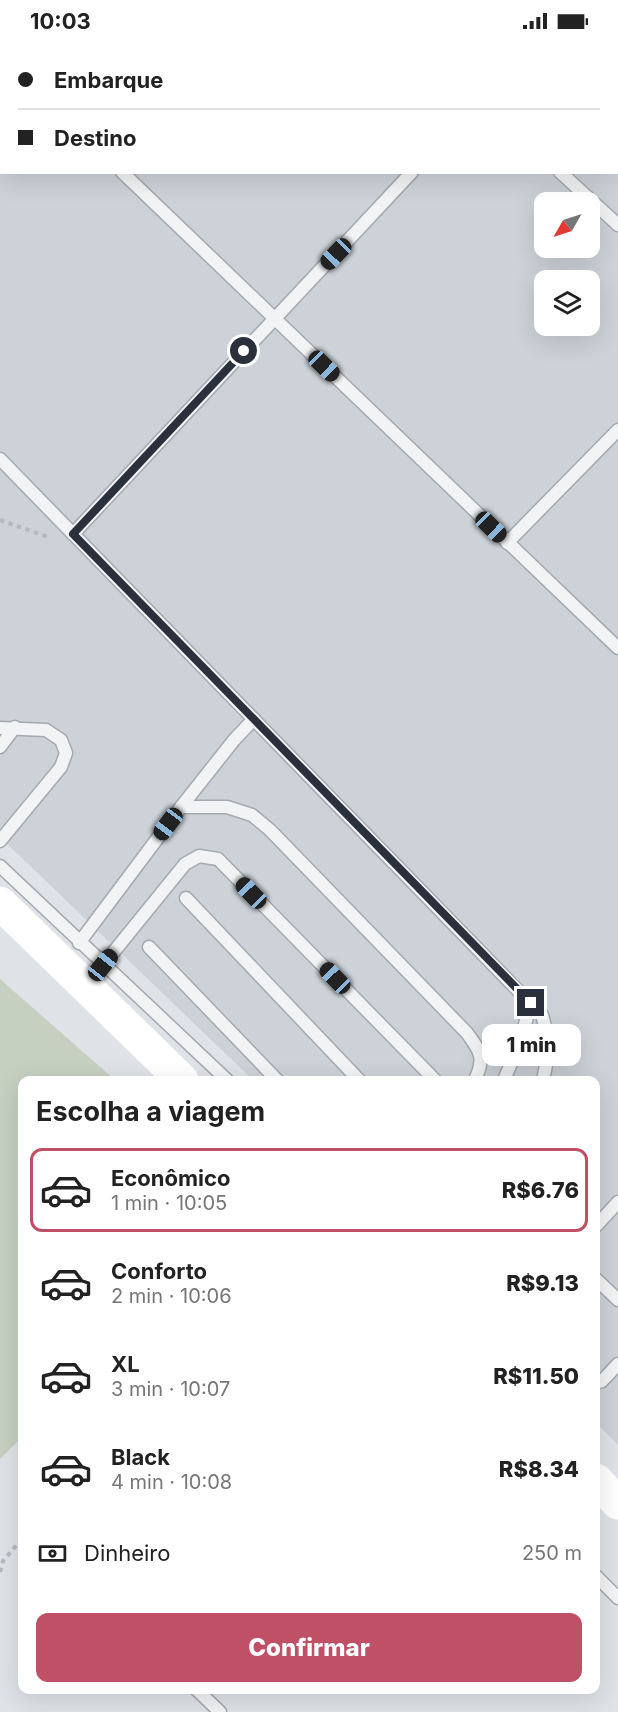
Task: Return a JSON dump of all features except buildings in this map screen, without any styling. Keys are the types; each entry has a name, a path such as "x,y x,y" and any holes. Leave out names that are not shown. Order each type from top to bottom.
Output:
{"main road":[{"path":"0,903 178,1076"},
{"path":"600,1484 618,1503"}],"lane":[{"path":"124,174 618,648"},
{"path":"73,534 410,174"},
{"path":"562,174 618,225"},
{"path":"507,543 618,430"},
{"path":"0,459 542,1015 550,1045 544,1076"},
{"path":"79,943 181,807 234,740 254,719"},
{"path":"0,747 15,727"},
{"path":"0,728 46,730 61,740 66,753 61,767 0,841"},
{"path":"181,807 227,807 252,815 270,830 467,1033 479,1049 482,1065 477,1076"},
{"path":"103,965 185,864 199,856 218,859 431,1076"},
{"path":"0,866 79,943 223,1076"},
{"path":"186,898 355,1076"},
{"path":"149,947 273,1076"},
{"path":"506,1076 520,1042 531,1003"},
{"path":"600,1222 618,1202"},
{"path":"600,1283 618,1299"},
{"path":"600,1382 618,1364"},
{"path":"600,1580 618,1598"},
{"path":"201,1694 220,1712"}],"path":[{"path":"0,520 88,550"},
{"path":"0,1572 3,1561 18,1544"}],"shaded area":[{"path":"0,174 618,174 618,1445 600,1427 600,1076 249,1076 0,837"}],"green space":[{"path":"0,979 110,1076 18,1076 18,1441 0,1459"}],"route":[{"path":"244,351 73,534 531,1003"}]}
